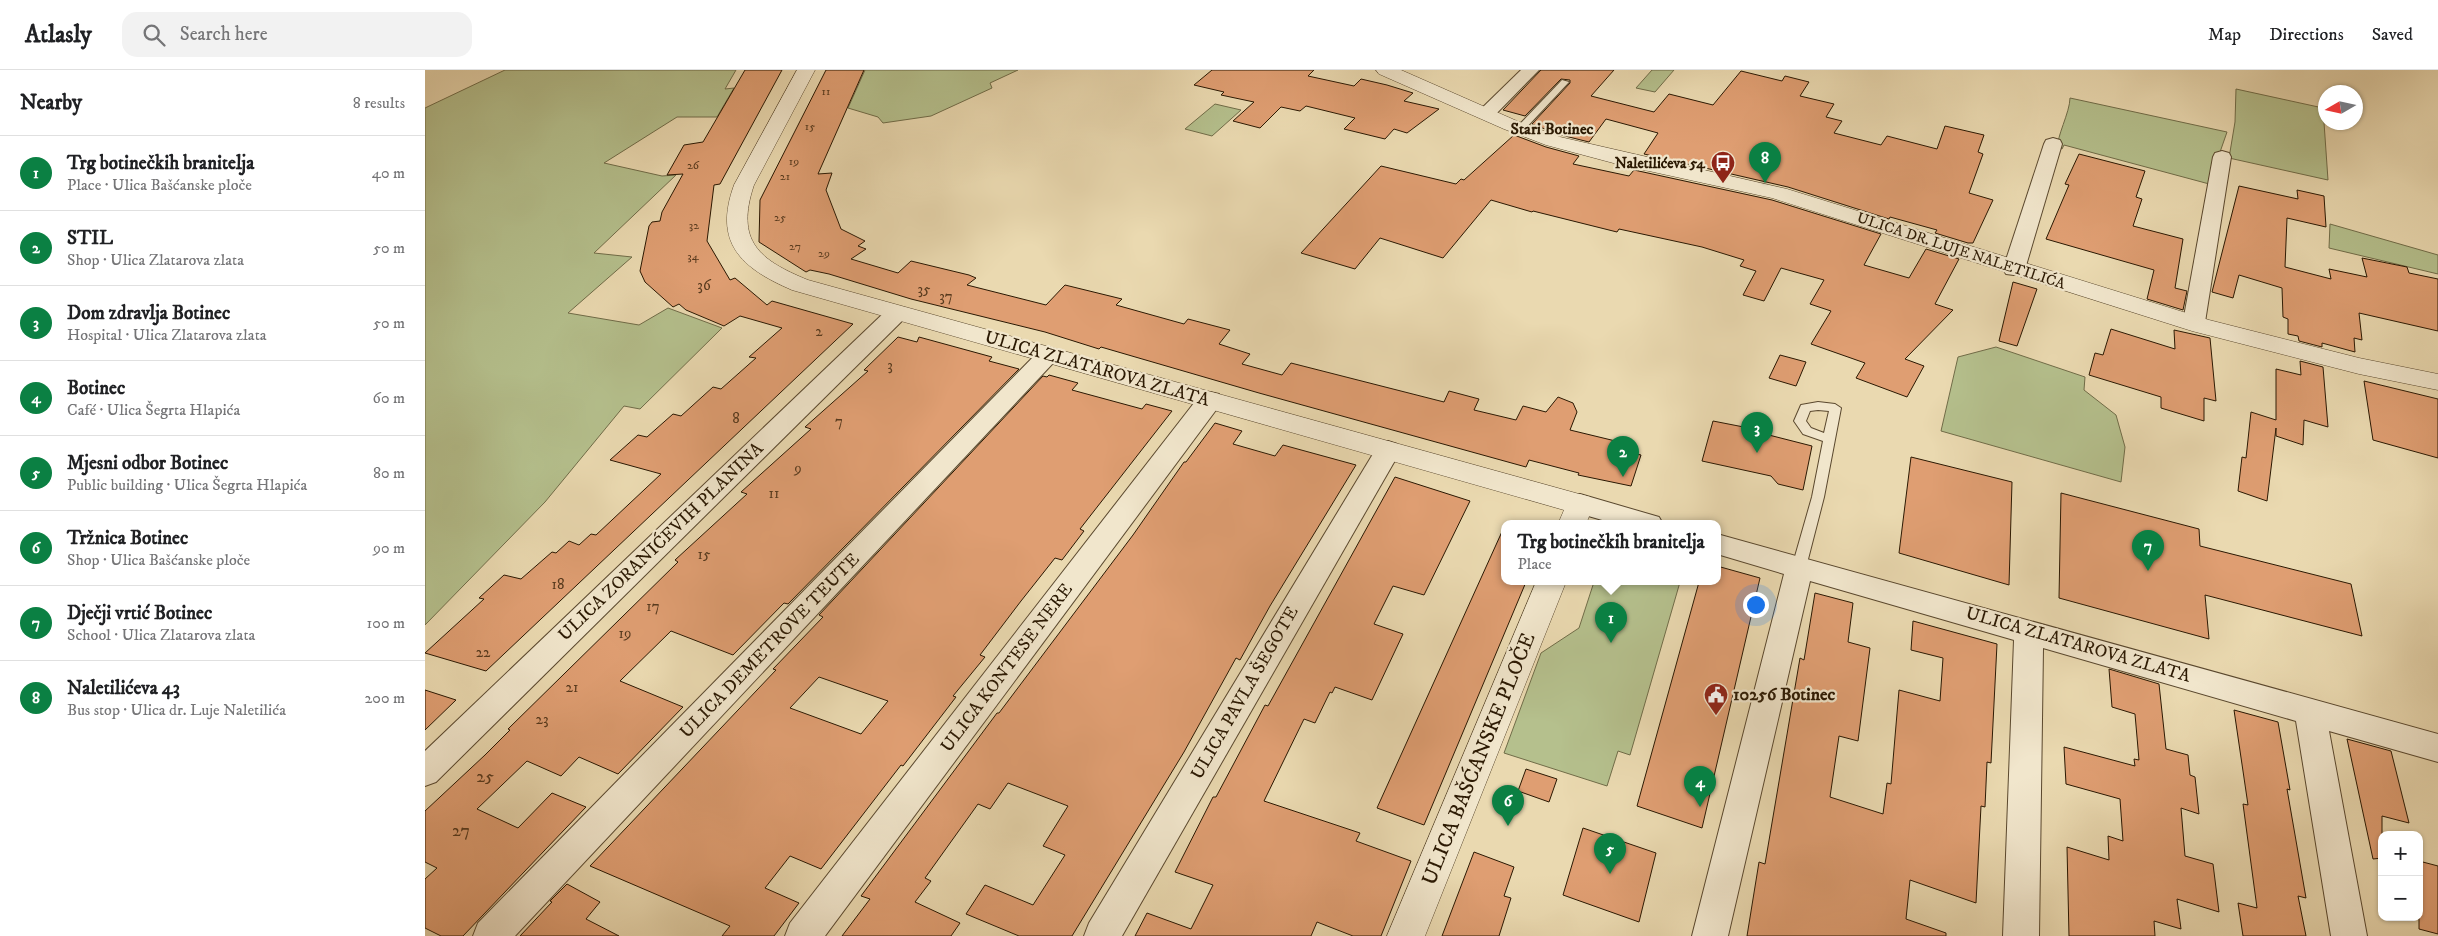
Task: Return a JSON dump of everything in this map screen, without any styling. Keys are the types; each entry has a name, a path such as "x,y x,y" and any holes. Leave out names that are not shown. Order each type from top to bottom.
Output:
{"street":[{"name":"ULICA ZLATAROVA ZLATA","path":"806,70 738,199 736,228 749,254 759,264 779,278 800,286 1388,450 1576,514 1620,520"},
{"name":"ULICA DR. LUJE NALETILIĆA","path":"1385,70 1521,128 1576,147 1775,192 2014,269 2194,322 2347,363 2438,382"},
{"path":"1487,113 1531,70"},
{"path":"2014,269 2053,144"},
{"path":"2194,322 2222,157"},
{"name":"ULICA ZORANIĆEVIH PLANINA","path":"425,772 897,313"},
{"name":"ULICA DEMETROVE TEUTE","path":"491,936 1048,355"},
{"name":"ULICA KONTESE NERE","path":"803,936 1210,400"},
{"name":"ULICA PAVLA ŠEGOTE","path":"1102,936 1388,450"},
{"name":"ULICA ZLATAROVA ZLATA","path":"1721,545 2310,710 2438,748"},
{"path":"1710,936 1799,567"},
{"name":"ULICA BAŠĆANSKE PLOČE","path":"1406,936 1550,585"},
{"path":"2021,936 2029,632"},
{"path":"2310,710 2349,936"}],"lane":[{"path":"1521,128 1565,82"},
{"path":"1799,567 1819,497 1829,439"}],"green space":[{"path":"505,70 736,70 725,89 734,88 717,117 677,117 604,163 662,176 676,175 594,253 632,257 568,313 639,325 668,308 722,328 640,409 624,406 545,502 425,625 425,108"},
{"path":"865,70 1018,70 990,83 992,88 931,116 883,123 878,117 848,108"},
{"path":"1652,70 1674,70 1655,92 1636,88"},
{"path":"2236,89 2318,107 2318,130 2325,130 2328,180 2229,158 2235,122"},
{"path":"2070,98 2227,132 2219,155 2213,185 2064,145 2062,149 2058,147"},
{"path":"1215,104 1241,110 1212,136 1185,129"},
{"path":"2330,224 2438,255 2438,274 2329,248"},
{"path":"1996,347 2085,377 2084,390 2116,415 2125,447 2121,482 1941,431 1958,357"},
{"path":"1593,585 1679,585 1630,755 1618,751 1607,786 1504,753 1541,653 1579,628"}],"building":[{"path":"745,70 782,70 720,184 714,185 707,241 730,280 735,278 767,305 772,301 853,324 486,671 425,653 484,599 479,598 504,575 521,579 552,552 556,553 569,541 579,545 591,534 596,535 661,474 610,460 638,435 647,437 673,414 681,416 713,387 721,389 756,358 749,357 782,328 740,316 724,326 686,310 679,304 673,307 645,282 640,271 649,226 652,222 660,221 662,212 683,174 667,175 684,145 703,142"},
{"path":"826,70 864,70 818,174 832,173 826,190 841,229 865,241 858,246 866,249 851,259 898,273 911,261 976,278 967,285 1046,305 1065,285 1122,299 1116,305 1184,324 1188,319 1230,330 1219,344 1250,354 1242,364 1282,375 1291,363 1444,402 1449,391 1479,399 1474,410 1516,420 1523,406 1546,412 1558,397 1573,403 1577,412 1570,430 1632,445 1629,452 1641,455 1631,486 1578,475 1579,473 1529,460 1526,467 1101,347 1099,349 1045,332 911,299 829,274 810,270 806,272 759,242 760,200"},
{"path":"1212,70 1314,70 1308,76 1354,86 1361,79 1387,85 1413,93 1404,101 1439,109 1407,133 1394,129 1385,139 1344,129 1355,118 1306,106 1300,111 1281,107 1260,128 1233,121 1254,102 1221,95 1224,92 1194,85"},
{"path":"1541,70 1614,70 1591,96 1654,112 1669,94 1713,105 1741,71 1782,81 1785,76 1809,82 1800,96 1834,104 1826,117 1842,121 1834,133 1881,145 1887,136 1937,149 1945,126 1984,135 1978,152 1983,154 1969,193 1993,200 1973,243 1968,243 1935,233 1937,230 1890,217 1889,219 1788,187 1644,154 1658,133 1606,119 1589,142 1561,135 1532,124 1570,83 1570,80 1561,79 1525,116 1503,110"},
{"path":"1514,135 1546,147 1579,156 1573,164 1629,176 1634,170 1772,200 1881,234 1864,265 1909,278 1926,249 1959,259 1935,304 1953,310 1905,359 1924,366 1907,397 1856,378 1865,363 1811,344 1831,311 1810,304 1824,280 1781,268 1764,301 1743,295 1756,271 1740,266 1744,260 1702,247 1619,229 1617,232 1532,212 1491,200 1443,258 1380,238 1355,269 1301,253 1381,166 1456,184 1461,179 1464,180"},
{"path":"2079,154 2145,171 2136,197 2142,199 2133,226 2183,239 2175,288 2187,291 2183,310 2147,299 2154,270 2046,239 2069,185 2065,184"},
{"path":"2239,186 2298,199 2297,190 2324,196 2326,227 2287,218 2285,267 2331,279 2329,269 2367,277 2362,258 2407,267 2409,273 2438,279 2438,331 2359,313 2362,340 2354,338 2355,352 2322,343 2322,347 2299,341 2298,336 2288,334 2288,319 2283,317 2282,288 2239,275 2233,298 2212,292"},
{"path":"2013,282 2037,289 2017,346 1999,341"},
{"path":"2111,329 2175,349 2174,330 2210,338 2216,401 2204,398 2204,421 2161,408 2161,397 2089,375 2095,353 2103,355"},
{"path":"898,337 917,342 919,337 992,357 989,361 1019,369 788,604 784,603 733,655 671,631 620,681 683,707 618,774 579,757 561,776 527,761 477,809 518,828 552,793 586,807 463,936 441,936 425,928 425,879 437,868 425,862 425,811 485,755 510,730 508,729 678,562 675,560 747,494 741,492 811,429 805,427 868,371 864,370"},
{"path":"1780,355 1806,362 1796,386 1769,378"},
{"path":"2300,361 2323,367 2328,427 2304,420 2303,445 2276,436 2276,428 2267,501 2238,491 2242,457 2246,458 2251,412 2276,420 2276,369 2301,375"},
{"path":"1049,375 1078,383 1072,390 1142,409 1146,404 1172,411 1080,529 1084,531 1062,560 1055,558 1021,601 980,655 985,657 953,696 956,697 821,869 790,856 765,888 799,903 774,936 722,936 730,926 590,866 776,670 773,669 823,617 819,615 1043,376 1047,377","holes":["819,677 888,701 861,734 790,708"]},
{"path":"2364,381 2438,399 2438,458 2373,440"},
{"path":"1713,421 1759,430 1761,433 1812,446 1803,490 1778,484 1771,476 1702,461"},
{"path":"1215,423 1242,431 1233,444 1275,456 1283,445 1356,465 1270,606 1240,660 1236,658 1184,752 1072,936 1019,936 966,914 985,885 1033,905 1065,855 1043,846 1068,806 1008,783 990,809 978,804 925,878 931,881 915,902 960,923 951,936 842,936 870,899 861,896"},
{"path":"1911,457 2012,482 2009,585 1899,553"},
{"path":"1395,477 1470,501 1424,595 1393,586 1374,624 1403,634 1372,700 1335,687 1332,693 1330,692 1315,723 1304,719 1264,801 1360,833 1356,841 1411,861 1381,936 1353,936 1317,922 1311,936 1135,936 1147,913 1191,929 1213,885 1175,872 1213,797 1216,797 1265,705 1268,706"},
{"path":"2061,493 2199,529 2200,546 2351,584 2362,636 2205,595 2209,639 2059,598"},
{"path":"1501,534 1501,585 1525,585 1424,825 1377,808"},
{"path":"1721,567 1760,578 1702,828 1637,806 1698,585 1721,585"},
{"path":"1815,593 1853,603 1848,642 1870,648 1858,741 1839,736 1830,797 1883,814 1887,783 1891,784 1899,690 1940,701 1943,658 1911,650 1913,621 1997,644 1991,763 1987,762 1985,807 1981,806 1976,903 1910,880 1906,919 1946,933 1946,936 1747,936 1759,862 1765,864 1800,658 1804,660"},
{"path":"2109,669 2159,684 2166,749 2188,755 2190,775 2195,777 2199,814 2181,808 2185,856 2213,864 2219,912 2177,899 2181,929 2154,921 2155,936 2069,936 2067,847 2109,860 2108,836 2123,841 2120,799 2066,784 2064,747 2135,766 2134,759 2139,760 2135,714 2112,707"},
{"path":"425,690 456,700 425,730"},
{"path":"2234,710 2278,722 2290,790 2287,789 2306,898 2298,896 2306,936 2243,936 2238,903 2257,908 2243,804 2248,805"},
{"path":"2347,739 2391,751 2409,823 2382,816 2382,831 2378,831 2378,858 2373,859"},
{"path":"1526,769 1557,779 1549,802 1518,791"},
{"path":"1583,828 1656,853 1639,922 1563,895"},
{"path":"1474,852 1514,867 1504,896 1511,898 1499,936 1442,936"},
{"path":"2423,862 2438,866 2438,934 2419,929 2419,921 2423,921"},
{"path":"567,884 600,902 586,919 619,936 520,936"}],"place":[{"name":"Naletilićeva 43","path":"1765,183"},
{"name":"Naletilićeva 54","path":"1723,184"},
{"name":"Dom zdravlja Botinec","path":"1757,453"},
{"name":"STIL","path":"1623,477"},
{"name":"Dječji vrtić Botinec","path":"2148,571"},
{"name":"Trg botinečkih branitelja","path":"1611,643"},
{"name":"10256 Botinec","path":"1716,716"},
{"name":"Botinec","path":"1700,807"},
{"name":"Tržnica Botinec","path":"1508,826"},
{"name":"Mjesni odbor Botinec","path":"1610,874"}],"district":[{"name":"Stari Botinec","path":"1552,129"}]}
